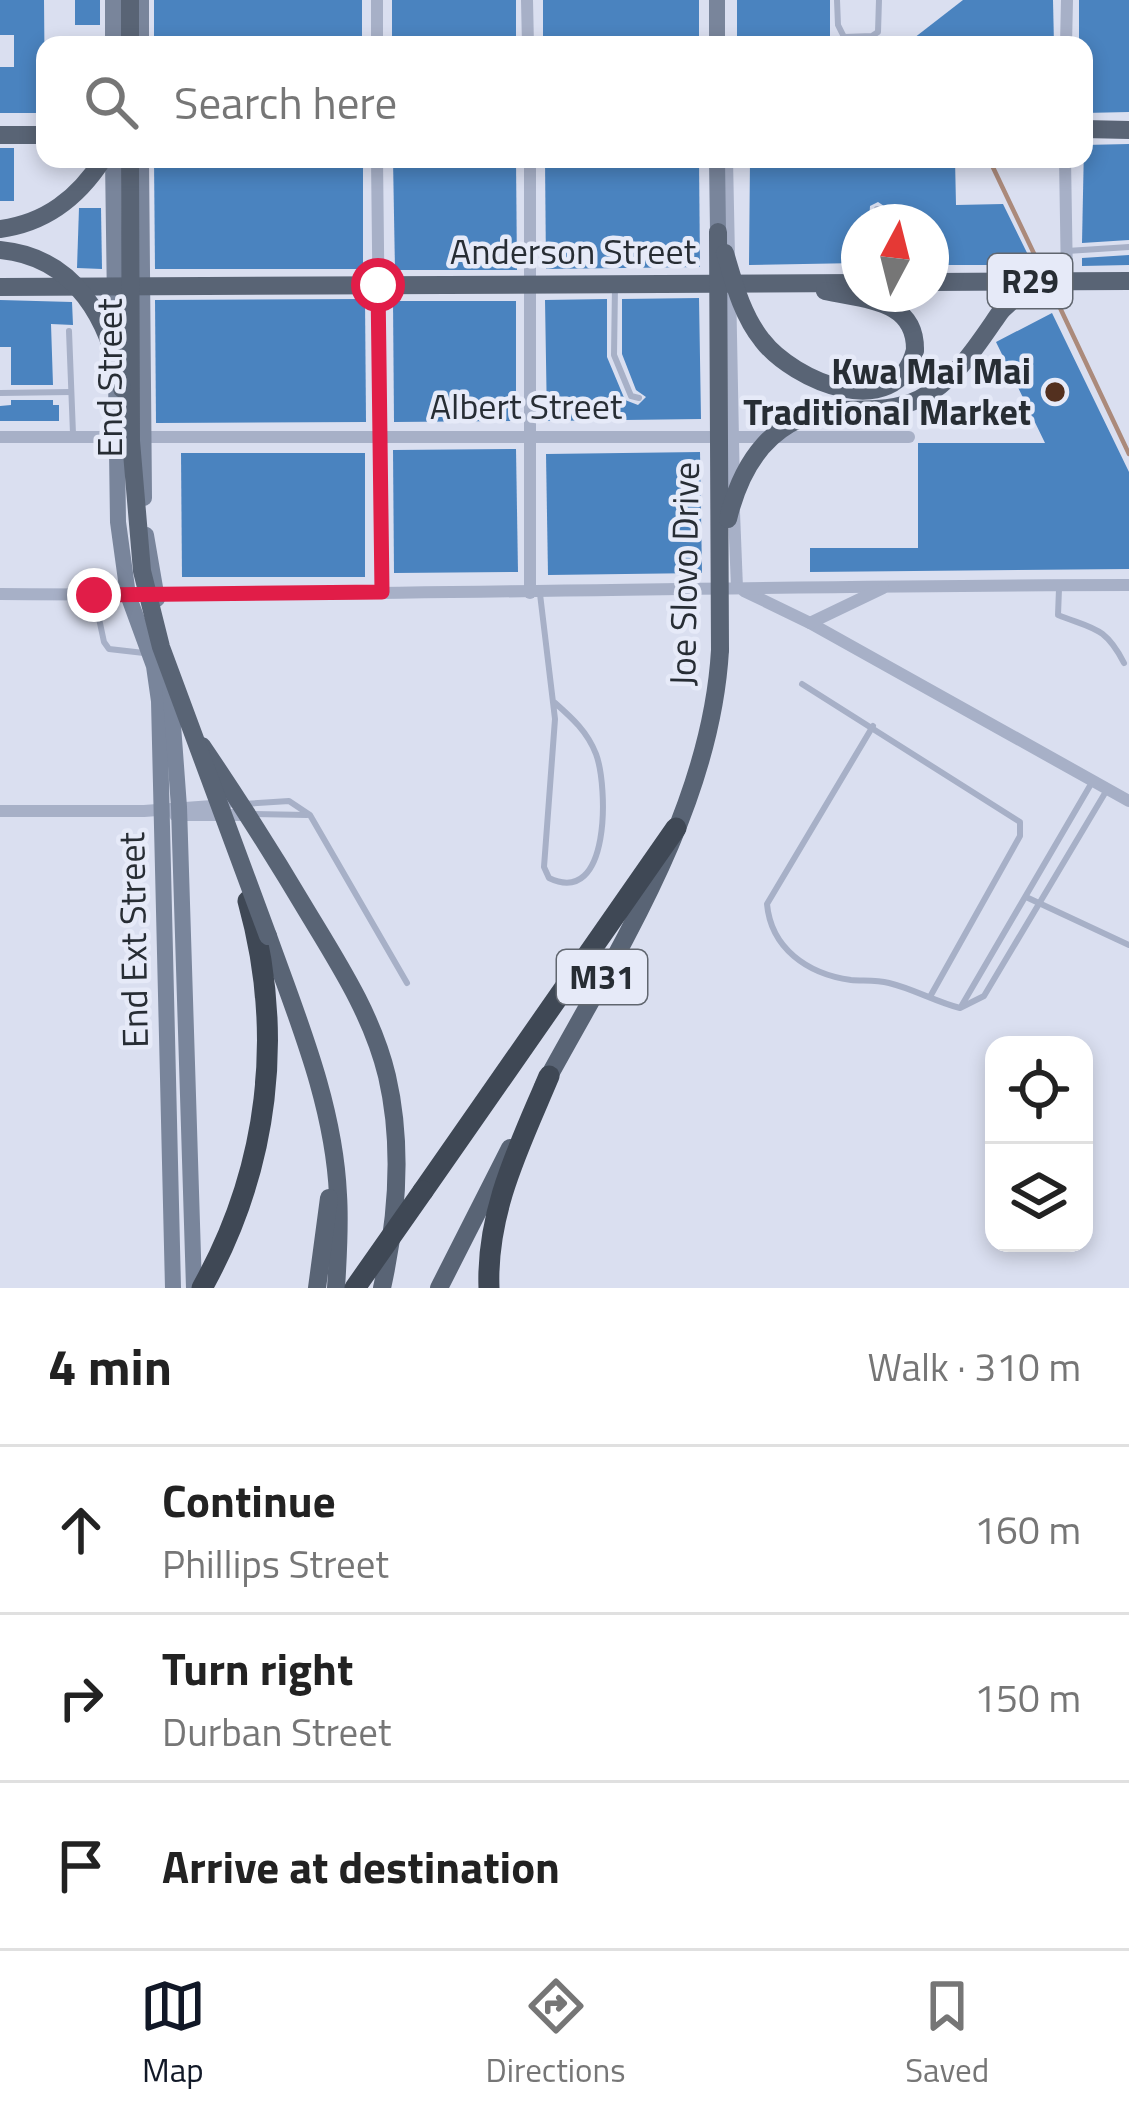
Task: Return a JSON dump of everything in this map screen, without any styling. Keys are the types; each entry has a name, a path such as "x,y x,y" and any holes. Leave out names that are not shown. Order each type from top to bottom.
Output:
{"highway":[{"path":"355,1288 676,828"},
{"path":"198,1288 220,1254 254,1162 265,1107 270,1028 262,966 232,839"},
{"path":"489,1288 491,1234 500,1195 549,1076"}],"main road":[{"path":"128,36 129,2"},
{"path":"1093,129 1129,129"},
{"path":"0,135 36,135"},
{"path":"0,229 42,218 59,208 96,168"},
{"path":"130,168 129,439 134,509 152,614 312,1060 338,1192 336,1288"},
{"path":"718,232 754,328 764,344 795,370 835,388 874,388 897,379 907,369 915,350 912,327 898,309 793,284"},
{"name":"Joe Slovo Drive","path":"439,1288 639,908 676,828 705,747 720,650 718,232"},
{"path":"0,250 50,266 83,291 96,308 117,358 129,439"},
{"path":"722,542 740,479 749,460 772,436 816,413 881,410 930,393 962,365 1000,311 1023,293 1061,281"},
{"name":"R29","path":"949,282 1129,281"},
{"name":"Anderson Street","path":"1,286 841,283"},
{"path":"172,702 356,993 386,1076 397,1174 382,1288"},
{"path":"317,1288 334,1157"}],"street":[{"path":"377,0 377,36"},
{"path":"527,0 528,36"},
{"path":"720,0 721,36"},
{"path":"1066,0 1066,36"},
{"path":"116,36 129,2"},
{"path":"129,2 138,36"},
{"name":"End Street","path":"113,168 114,287 129,439 156,595"},
{"name":"End Street","path":"128,595 118,522 142,287 141,168"},
{"path":"377,168 382,592"},
{"path":"530,168 535,593"},
{"name":"Joe Slovo Drive","path":"717,168 718,232"},
{"path":"727,168 737,588"},
{"path":"1061,281 1067,250 1065,168"},
{"name":"Albert Street","path":"0,437 909,437"},
{"path":"810,623 889,584"},
{"path":"0,594 1129,585"},
{"path":"737,588 810,623 1129,801"},
{"name":"End Ext Street","path":"128,595 157,681 171,811 198,1288"},
{"name":"End Ext Street","path":"156,595 172,702 172,1288"},
{"path":"0,811 244,810"}],"lane":[{"path":"837,0 844,36"},
{"path":"872,36 878,32 879,0"},
{"path":"1067,250 1129,247"},
{"path":"615,284 614,355 631,396 639,398"},
{"path":"69,331 73,438"},
{"path":"0,393 71,392"},
{"path":"1059,585 1058,614 1085,621 1111,638 1124,663"},
{"path":"535,593 554,702 544,867 549,878 558,882 575,878 596,861 605,808 595,750 580,725 554,702"},
{"path":"94,595 109,649 149,653"},
{"path":"802,684 1020,822 1020,836 931,995"},
{"path":"873,726 769,897 769,924 787,952 820,970 886,982 960,1008"},
{"path":"960,1008 1094,779"},
{"path":"960,1008 990,989 1108,788"},
{"path":"244,810 289,801 310,815 407,983"},
{"path":"1026,897 1038,907 1129,945"}],"building":[{"path":"0,0 44,0 44,36 36,36 36,113 0,113 0,67 14,67 14,35 0,35"},
{"path":"75,0 100,0 100,25 75,25"},
{"path":"154,0 362,0 362,36 154,36"},
{"path":"392,0 516,0 516,36 392,36"},
{"path":"543,0 699,0 699,36 543,36"},
{"path":"737,0 830,0 830,36 737,36"},
{"path":"963,0 1053,0 1054,36 917,36"},
{"path":"1079,0 1129,0 1129,112 1093,113 1093,36 1079,36"},
{"path":"1129,144 1129,240 1082,243 1084,168 1093,168 1093,145"},
{"path":"0,148 14,148 14,201 0,201"},
{"path":"154,168 363,168 363,269 155,269"},
{"path":"393,168 516,168 517,270 395,270"},
{"path":"545,168 699,168 700,267 546,269"},
{"path":"750,168 955,168 956,205 1003,204 1033,265 949,265 949,204 878,202 841,204 841,263 749,265"},
{"path":"79,208 101,208 102,269 77,268"},
{"path":"1129,255 1129,265 1082,266 1082,258"},
{"path":"699,298 701,419 547,421 545,300 607,299 607,357 625,400 638,405 646,397 636,390 622,354 622,299"},
{"path":"365,299 366,422 156,423 155,300"},
{"path":"0,300 72,302 73,325 51,324 53,385 11,385 11,347 0,347"},
{"path":"393,301 516,301 516,421 394,422"},
{"name":"Kwa Mai Mai Traditional Market","path":"1052,313 1129,472 1129,569 810,572 810,548 918,548 918,443 1045,443 996,342"},
{"path":"11,400 53,400 53,405 59,405 59,421 0,421 0,406 11,405"},
{"path":"516,449 518,572 394,573 393,450"},
{"path":"700,452 702,573 548,575 546,454"},
{"path":"181,453 365,453 365,577 182,577"}],"waterway":[{"path":"993,168 1038,262"},
{"path":"1054,295 1129,454"}],"place":[{"name":"Kwa Mai Mai Traditional Market","path":"1055,392"}],"route":[{"path":"94,595 382,592 378,285"}]}
